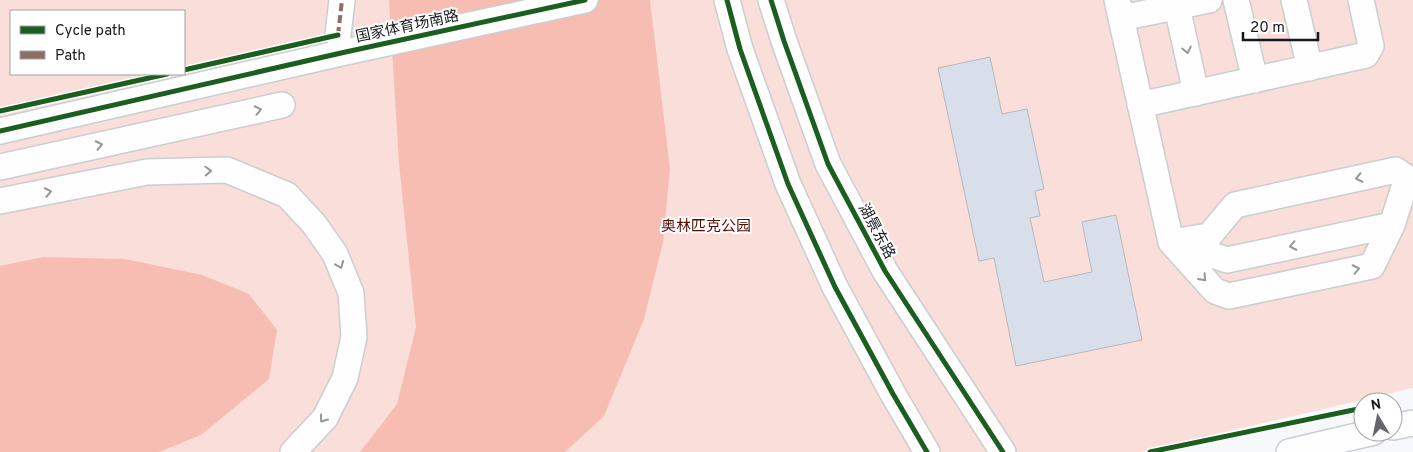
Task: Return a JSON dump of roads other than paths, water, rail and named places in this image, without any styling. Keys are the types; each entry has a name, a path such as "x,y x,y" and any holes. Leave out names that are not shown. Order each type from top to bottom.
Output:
{"street":[{"path":"338,36 342,0"},
{"name":"国家体育场南路","path":"0,131 585,0"},
{"path":"727,0 740,49 788,184 834,287 927,452"},
{"name":"湖景东路","path":"772,0 784,41 828,164 885,271 1003,452"},
{"path":"1171,242 1209,236 1235,205 1396,170 1407,178 1392,225 1372,266 1229,296 1215,291 1171,242 1119,9 1177,7 1209,0"},
{"path":"1236,0 1255,80"},
{"path":"1294,0 1310,68"},
{"path":"1140,105 1366,55 1371,46 1361,0"},
{"path":"1177,7 1196,92"},
{"path":"0,167 282,105"},
{"path":"0,201 147,172 227,170 287,195 314,224 335,254 351,293 354,337 345,378 325,418 293,452"},
{"path":"1171,242 1227,260 1392,225"},
{"path":"1289,452 1353,437"}],"park label":[{"name":"奥林匹克公园","path":"706,226"}]}
